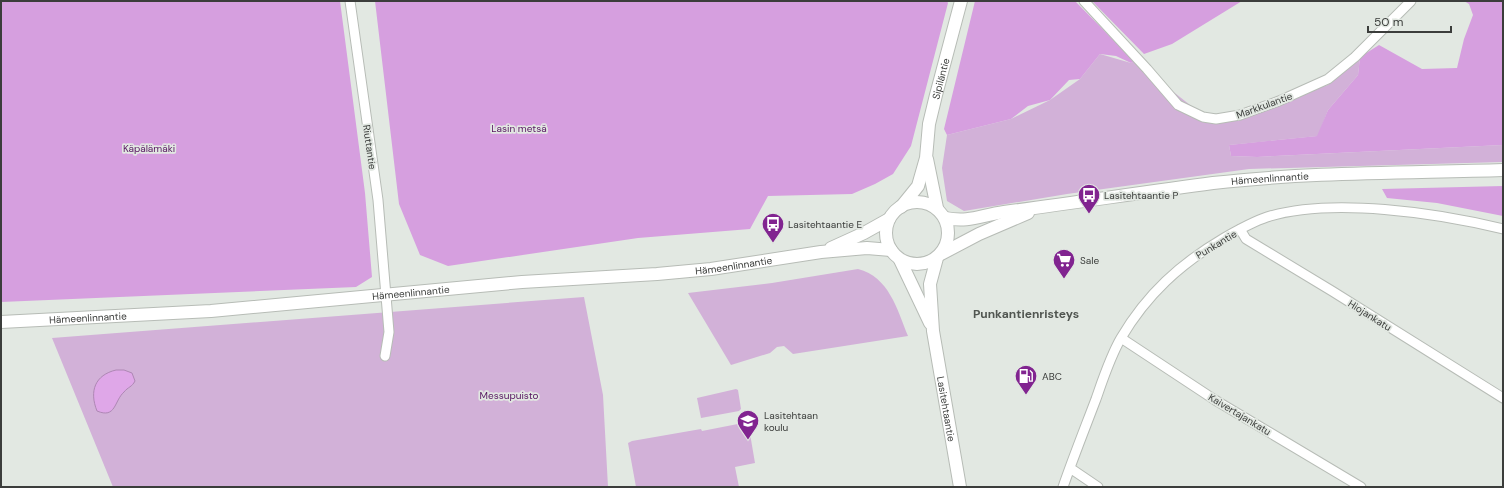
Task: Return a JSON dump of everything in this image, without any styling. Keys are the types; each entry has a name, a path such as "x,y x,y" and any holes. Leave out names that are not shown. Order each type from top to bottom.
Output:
{"main road":[{"name":"Sipiläntie","path":"901,207 918,186 926,158 929,124 961,1"},
{"name":"Sipiläntie","path":"926,158 937,208"},
{"name":"Hämeenlinnantie","path":"945,218 970,220 1002,212 1038,209 1154,191 1235,181 1364,174 1503,170"},
{"path":"918,202 937,208 945,218 949,232 948,240 939,256 919,265 910,264 900,260 891,250 886,233 889,219 901,207 918,202"},
{"name":"Hämeenlinnantie","path":"939,256 979,234 1038,209"},
{"name":"Hämeenlinnantie","path":"821,252 864,233 889,219"},
{"name":"Hämeenlinnantie","path":"1,322 211,311 522,282 657,274 767,262 821,252 867,248 891,250"},
{"name":"Lasitehtaantie","path":"939,256 930,284 933,331 960,487"},
{"name":"Lasitehtaantie","path":"900,260 933,331"}],"street":[{"name":"Riuttantie","path":"350,1 378,200 388,332 385,356"},
{"name":"Markkulantie","path":"1084,1 1178,105 1202,116 1216,119 1240,115 1279,101 1328,79 1354,57 1411,1"},
{"name":"Punkantie","path":"1063,487 1108,365 1121,338 1146,303 1178,269 1240,229 1268,217 1330,209 1364,209 1442,216 1503,229"},
{"name":"Hiojankatu","path":"1240,229 1246,239 1503,398"},
{"name":"Kaivertajankatu","path":"1121,338 1215,400 1361,487"},
{"path":"1070,468 1098,487"}],"green space":[{"name":"Käpälämäki","path":"1,1 340,1 365,193 372,277 356,287 1,302"},
{"name":"Lasin metsä","path":"375,1 947,1 948,3 911,146 893,174 875,184 852,194 768,196 750,229 638,238 448,266 420,255 399,204"},
{"path":"975,1 1075,1 1134,61 1131,63 1116,56 1100,54 1080,79 1069,80 1050,100 1028,106 1011,119 947,135 944,129"},
{"path":"1092,1 1242,1 1172,44 1144,54"},
{"path":"1464,1 1503,1 1503,145 1257,157 1231,156 1229,145 1317,136 1328,110 1358,75 1360,57 1379,45 1422,69 1457,68 1464,39 1473,15 1469,4"},
{"path":"1100,54 1131,63 1134,61 1213,123 1328,85 1360,57 1358,75 1328,110 1318,136 1229,145 1231,156 1257,157 1503,145 1503,162 1249,169 1067,194 964,211 947,201 942,168 947,135 1011,119 1050,100 1080,79"},
{"path":"1503,186 1503,216 1437,203 1387,198 1382,189"},
{"path":"858,269 869,273 885,287 896,305 908,336 793,354 784,346 777,347 770,353 731,365 688,293 772,283"},
{"name":"Messupuisto","path":"584,297 603,395 608,487 113,487 52,338"},
{"path":"736,389 738,390 741,409 739,411 701,418 697,398"},
{"path":"748,422 755,463 735,467 739,487 636,487 628,443 632,441 701,429 702,431"}],"shaded area":[{"path":"116,370 124,370 132,373 135,381 133,385 125,390 111,411 108,413 103,413 97,411 94,397 96,385 103,376"}],"place":[{"name":"Lasitehtaantie P","path":"1089,214"},
{"name":"Lasitehtaantie E","path":"773,244"},
{"name":"Sale","path":"1064,280"},
{"name":"ABC","path":"1026,396"},
{"name":"Lasitehtaan koulu","path":"748,440"}],"district":[{"name":"Punkantienristeys","path":"1026,314"}]}
